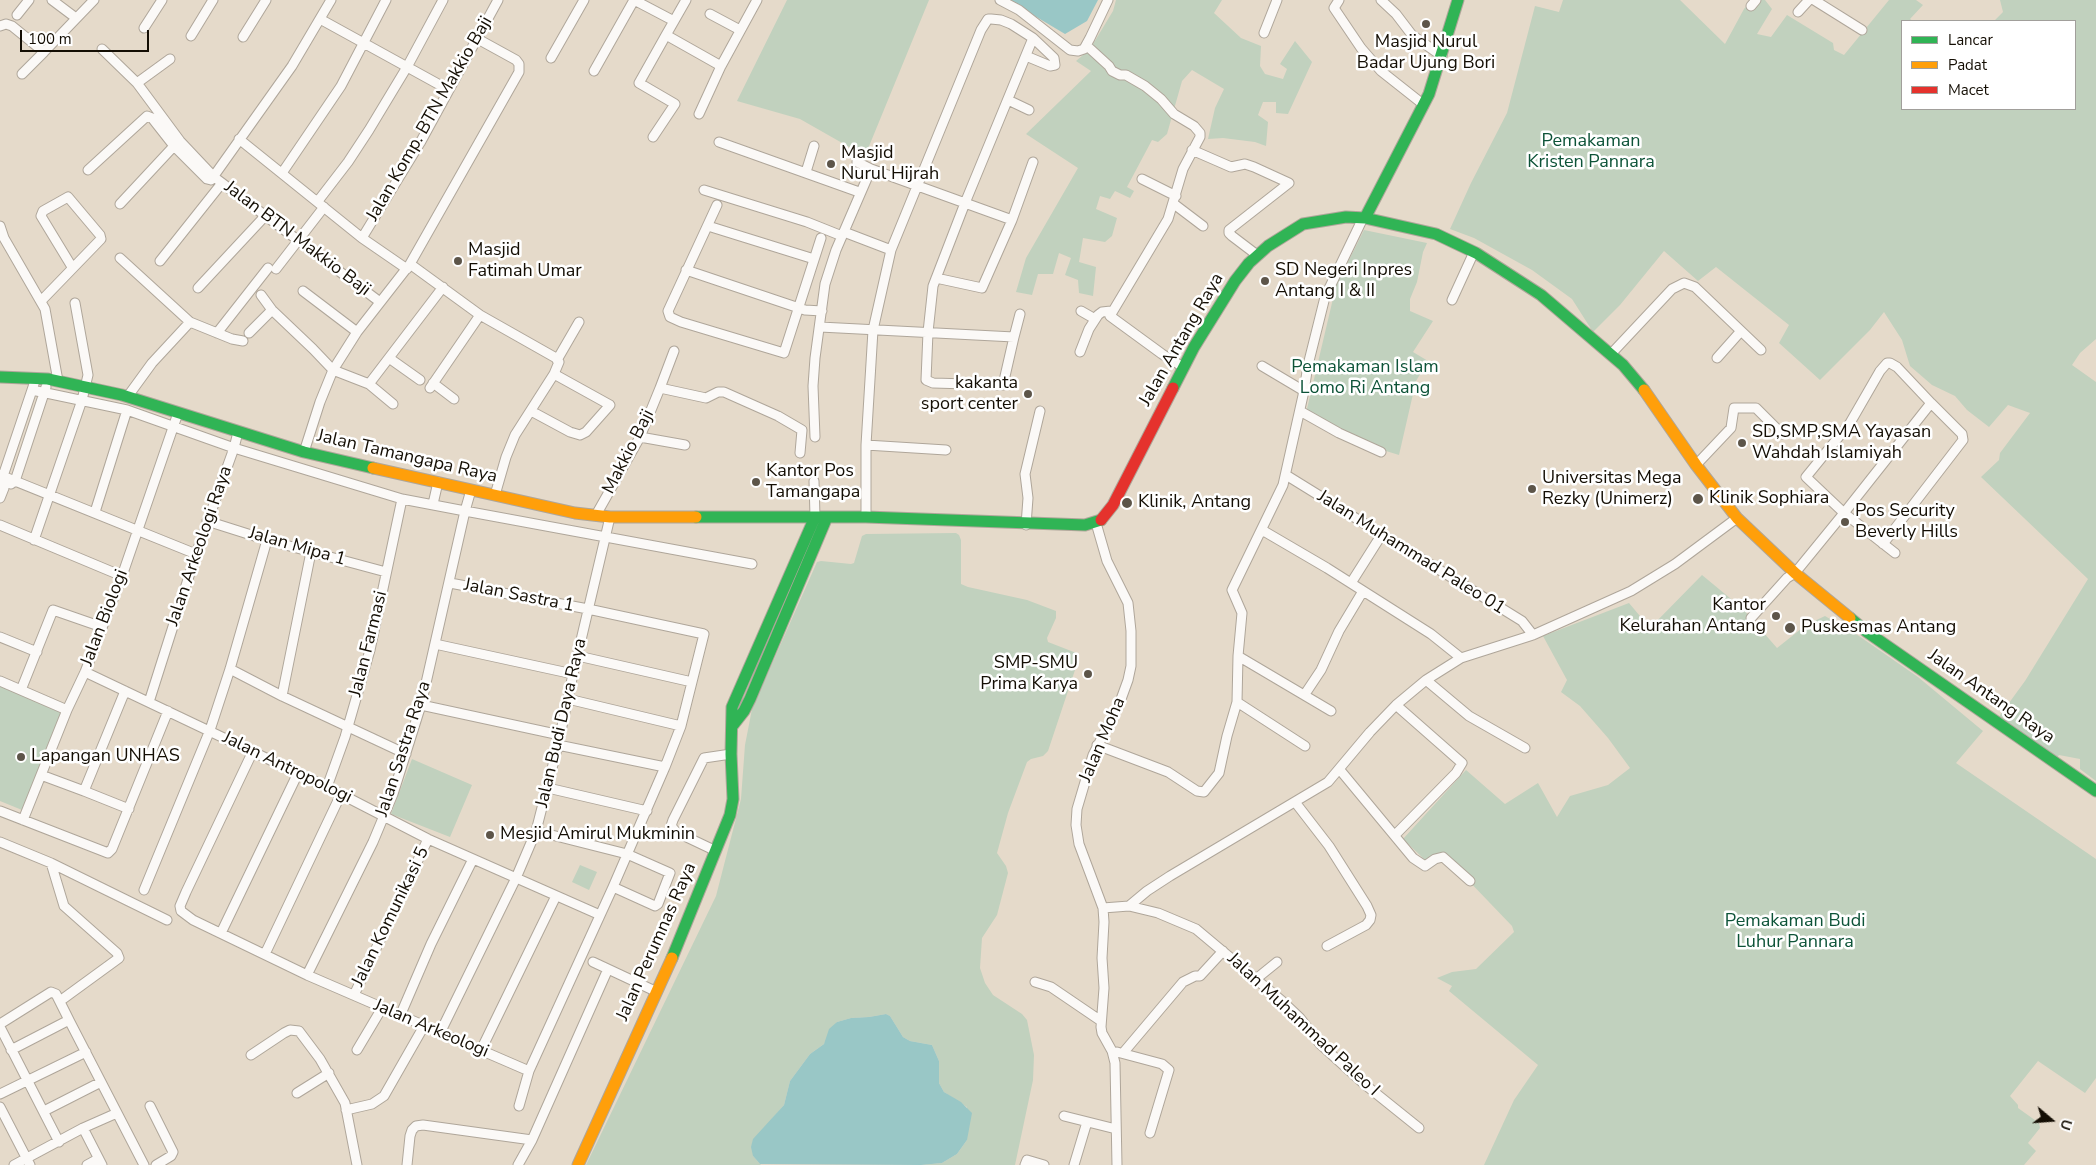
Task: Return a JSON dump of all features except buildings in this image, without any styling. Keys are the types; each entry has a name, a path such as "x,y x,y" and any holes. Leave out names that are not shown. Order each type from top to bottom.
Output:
{"main road":[{"path":"1364,218 1424,105 1442,56 1458,0"},
{"name":"Jalan Antang Raya","path":"1096,523 1107,514 1118,496 1183,367 1235,281 1258,255 1287,232 1303,224 1346,217 1364,218 1436,234 1474,252 1515,276 1541,295 1623,365 1641,386 1696,465 1737,518 1795,573 1867,632 2096,791"},
{"name":"Jalan Tamangapa Raya","path":"0,377 53,380 128,396 304,452 575,513 610,517 821,518"},
{"path":"821,518 866,517 1026,525 1085,526 1096,523"},
{"name":"Jalan Perumnas Raya","path":"578,1165 676,946 730,815 733,799 731,754 732,707 821,518"}],"street":[{"path":"17,15 29,0"},
{"path":"52,0 76,18"},
{"path":"22,74 94,0"},
{"path":"144,28 162,0"},
{"path":"192,36 214,0"},
{"path":"243,37 266,0"},
{"path":"160,261 218,180 239,139 292,66 331,0"},
{"path":"282,174 341,86 386,0"},
{"path":"217,333 298,241 407,67 443,0"},
{"name":"Jalan Komp. BTN Makkio Baji","path":"362,238 420,143 498,0"},
{"path":"551,58 584,0"},
{"path":"594,71 634,0 674,21"},
{"path":"653,137 675,104 640,83 686,0"},
{"path":"699,114 720,66 756,0"},
{"path":"1000,0 1018,10 1070,50 1081,50 1086,45 1108,0"},
{"path":"1264,33 1277,0"},
{"path":"1339,0 1334,8 1361,48 1381,71 1424,105"},
{"path":"1381,0 1396,14 1412,35 1442,56"},
{"path":"1798,12 1809,0"},
{"path":"1814,0 1862,30"},
{"path":"710,14 740,30"},
{"path":"320,19 449,90"},
{"path":"866,517 866,444 873,330 891,250 981,30 988,20 1000,20 1011,24 1033,38 1054,58 1054,65 1050,66 1026,56"},
{"path":"0,26 6,24 12,26 44,52"},
{"path":"666,35 720,66"},
{"path":"304,452 333,370 357,332 408,266 519,72 519,64 516,60 476,38"},
{"path":"1020,314 1003,385 928,382 926,377 928,332 931,296 936,278 1033,38"},
{"path":"1086,45 1112,71 1120,75 1126,75 1145,86 1161,99 1174,114 1194,126 1200,133 1200,137 1183,169 1175,200 1163,228 1111,312 1111,318 1183,367"},
{"path":"102,49 137,83 180,141 218,180"},
{"path":"137,83 170,58"},
{"path":"1008,100 1029,110"},
{"path":"88,170 147,116 152,118 174,146 206,179 218,180"},
{"path":"239,139 362,238 443,286 480,315 558,360"},
{"path":"718,142 854,190"},
{"path":"120,204 174,146"},
{"path":"806,172 814,146"},
{"path":"1192,150 1231,166 1245,164 1264,170 1288,182 1289,184 1229,230 1232,236 1258,255"},
{"path":"857,162 868,168 917,184 1012,220"},
{"path":"936,278 982,288 1012,220 1033,162"},
{"path":"815,437 813,386 820,327 819,310 839,234 854,190 868,168"},
{"path":"1142,179 1175,200 1203,226"},
{"name":"Jalan BTN Makkio Baji","path":"218,180 380,302"},
{"path":"704,190 891,250"},
{"path":"41,300 101,240 100,234 68,197 43,211 42,216 72,267"},
{"path":"717,205 668,313 670,317 681,322 783,353 802,309 821,238"},
{"path":"198,288 266,215"},
{"path":"1097,745 1168,772 1197,792 1204,792 1219,773 1226,736 1237,702 1238,656 1242,613 1232,590 1262,530 1286,475 1308,365 1325,297 1364,218"},
{"path":"0,226 4,238 41,300 48,319 53,380 44,392 15,481 4,488"},
{"path":"708,226 814,259"},
{"path":"1452,300 1474,252"},
{"path":"120,258 190,322 243,341"},
{"path":"686,270 802,309 819,310"},
{"path":"1611,354 1666,294 1684,283 1695,287 1762,350"},
{"path":"369,384 443,286"},
{"path":"303,292 357,332"},
{"path":"262,295 272,310 333,370 369,384 393,404"},
{"path":"34,540 82,400 88,375 75,303"},
{"path":"249,333 272,310"},
{"path":"1081,311 1095,319"},
{"path":"1080,352 1095,319 1101,312 1111,312"},
{"path":"454,399 432,386 480,315"},
{"path":"128,396 152,363 190,322"},
{"path":"495,496 511,443 554,374 559,364 558,360 579,322"},
{"path":"820,327 1014,337"},
{"path":"1717,358 1741,332"},
{"name":"Makkio Baji","path":"596,515 640,437 674,351"},
{"path":"389,358 420,380"},
{"path":"1883,544 1964,440 1962,434 1893,364 1887,363 1880,371 1850,423 1806,476 1809,482 1844,513 1883,544 1895,553"},
{"path":"1262,366 1304,391"},
{"path":"531,411 570,432 580,435 586,432 610,405 554,374"},
{"path":"0,498 4,488 1,475 36,378"},
{"path":"660,388 706,398 718,392 724,392 778,416 802,430 800,453"},
{"name":"Jalan Arkeologi Raya","path":"32,390 127,410 234,448 207,521 149,702"},
{"path":"1751,618 1787,578 1795,573 1931,403"},
{"path":"1696,465 1730,428 1734,408 1756,408 1782,434"},
{"path":"94,512 127,410"},
{"path":"1026,525 1028,498 1025,474 1040,411"},
{"path":"1300,411 1339,433 1381,452"},
{"name":"Jalan Biologi","path":"22,820 67,710 85,672 122,576 178,412"},
{"path":"238,432 234,448 402,499 752,564"},
{"path":"640,437 685,445"},
{"path":"866,444 946,450"},
{"path":"1,475 196,554"},
{"name":"Jalan Muhammad Paleo 01","path":"1286,475 1522,621 1533,635"},
{"path":"814,481 821,518"},
{"path":"433,504 438,482"},
{"name":"Jalan Sastra Raya","path":"307,975 373,842 406,754 421,705 471,490"},
{"name":"Jalan Farmasi","path":"327,787 348,727 370,650 402,499"},
{"name":"Jalan Budi Daya Raya","path":"440,1033 516,878 536,831 548,788 610,517"},
{"path":"1129,906 1170,876 1328,782 1370,732 1396,705 1426,680 1461,658 1533,635 1648,582 1737,518"},
{"name":"Jalan Mipa 1","path":"207,521 267,540 386,572"},
{"name":"Jalan Moha","path":"1096,523 1107,560 1128,603 1131,650 1128,680 1120,702 1097,745 1086,773 1077,809 1076,825 1078,844 1103,908 1104,988 1101,1021 1102,1033 1112,1051 1115,1063 1117,1165"},
{"path":"0,525 122,576"},
{"path":"1262,530 1351,583 1438,639 1461,658"},
{"path":"1351,583 1382,534"},
{"path":"144,890 210,730 230,669 267,540"},
{"path":"282,696 311,552"},
{"name":"Jalan Sastra 1","path":"450,583 588,609 704,634 692,682"},
{"path":"1305,694 1321,670 1339,631 1363,591"},
{"path":"21,690 53,610 102,628"},
{"path":"0,637 37,652"},
{"path":"434,644 573,674"},
{"path":"519,1106 529,1071 613,887 665,767 681,726 692,682 578,656"},
{"path":"1238,656 1330,710"},
{"path":"230,669 282,696 406,754"},
{"name":"Jalan Antropologi","path":"85,672 210,730 428,839 600,915"},
{"path":"1426,680 1458,708 1526,748"},
{"path":"0,681 67,710"},
{"path":"84,791 125,691"},
{"path":"568,699 681,726"},
{"path":"1237,702 1305,746"},
{"path":"421,705 560,735"},
{"path":"1394,836 1456,773 1462,763 1461,760 1396,705"},
{"path":"0,811 108,852 112,849 168,712"},
{"path":"558,745 665,767"},
{"name":"Jalan Arkeologi","path":"253,752 186,892 180,906 180,911 194,920 307,975 529,1071"},
{"path":"716,851 676,832 671,826 704,758 731,754"},
{"path":"1340,770 1413,858 1423,865 1440,856 1444,857 1470,881"},
{"path":"221,933 298,773"},
{"path":"41,774 128,809"},
{"path":"548,788 646,811"},
{"path":"265,954 341,794"},
{"path":"1295,802 1329,846 1371,915 1366,925 1327,946"},
{"path":"536,831 627,854 670,875 658,904 654,906 613,887"},
{"name":"Jalan Komunikasi 5","path":"354,995 428,839"},
{"path":"0,842 51,863 167,920"},
{"path":"400,1016 431,944 473,859"},
{"path":"51,863 64,906 116,953 119,958 60,1001"},
{"path":"482,1050 556,896"},
{"name":"Jalan Muhammad Paleo I","path":"1103,908 1129,906 1158,913 1187,924 1256,979 1300,1018 1320,1044 1352,1074 1419,1128"},
{"path":"1123,1053 1183,982 1200,976 1223,951"},
{"path":"593,962 655,991"},
{"path":"1256,979 1277,962"},
{"path":"518,1165 532,1140 608,969"},
{"path":"1035,982 1051,987 1101,1021"},
{"path":"59,1142 0,1026 51,992 56,994 60,1001 144,1165"},
{"path":"357,1050 382,1008"},
{"path":"11,1050 70,1020"},
{"path":"346,1110 372,1104 384,1096 424,1026"},
{"path":"251,1055 290,1030 299,1031 329,1073 345,1103 357,1165"},
{"path":"1112,1051 1162,1064 1169,1070 1150,1132"},
{"path":"0,1094 27,1079 86,1052"},
{"path":"297,1093 329,1073"},
{"path":"44,1112 101,1082"},
{"path":"150,1106 173,1152 171,1156 156,1165"},
{"path":"0,1107 28,1162"},
{"path":"14,1165 28,1162 83,1128 117,1113"},
{"path":"1064,1116 1116,1129"},
{"path":"1074,1165 1087,1122"},
{"path":"406,1165 410,1136 416,1126 423,1125 532,1140"},
{"path":"83,1128 100,1162 86,1165"},
{"path":"1026,1165 1027,1160 1044,1165"}],"green space":[{"path":"787,0 929,0 865,156 800,119 737,101"},
{"path":"1116,0 1222,0 1214,13 1241,38 1261,46 1260,66 1265,74 1283,79 1287,69 1280,64 1295,41 1312,62 1288,114 1276,113 1276,102 1263,102 1258,115 1268,122 1266,146 1255,142 1223,138 1208,139 1215,108 1224,89 1192,70 1182,81 1167,134 1158,142 1152,140 1127,187 1134,191 1130,198 1115,191 1110,199 1100,196 1096,209 1117,218 1112,236 1105,242 1083,238 1079,262 1096,267 1093,296 1079,293 1078,280 1065,275 1071,258 1059,253 1053,274 1038,274 1032,295 1016,292 1026,258 1078,168 1026,134 1091,71 1076,61 1090,49 1113,11"},
{"name":"Pemakaman Kristen Pannara","path":"1563,0 1680,0 1725,44 1744,9 1752,0 1765,0 1772,9 1757,34 1771,37 1787,15 1833,43 1834,50 1844,55 1889,0 1916,0 1923,5 1910,19 1912,20 1901,20 1901,110 2076,110 2076,20 1995,20 2003,12 2000,0 2096,0 2096,339 2080,353 2072,365 2096,382 2096,781 2080,769 2080,759 2059,755 2057,758 1998,718 2025,681 2088,579 1981,477 1999,460 2000,453 2030,413 2008,405 1989,427 1967,410 1955,396 1932,385 1910,366 1902,340 1884,312 1870,330 1820,380 1779,343 1789,325 1716,267 1698,281 1664,251 1620,305 1593,332 1572,299 1532,270 1474,238 1450,229 1507,113 1535,6 1559,12"},
{"name":"Pemakaman Islam Lomo Ri Antang","path":"1364,230 1427,243 1423,252 1417,282 1410,299 1410,311 1433,321 1413,352 1428,361 1416,381 1399,455 1386,451 1370,441 1361,445 1306,413 1336,286"},
{"path":"956,533 961,540 961,584 1027,600 1056,611 1056,618 1047,638 1048,642 1079,654 1048,751 1043,756 1027,762 1008,813 997,853 1006,866 1008,873 997,915 982,938 980,968 985,983 993,995 1022,1014 1027,1020 1034,1055 1033,1080 1015,1165 921,1165 942,1163 957,1154 967,1140 967,1107 944,1092 939,1083 939,1061 932,1045 910,1041 903,1037 890,1016 886,1014 851,1018 837,1022 824,1044 810,1054 790,1081 784,1105 772,1119 753,1156 761,1165 586,1165 716,896 741,799 745,745 752,709 817,562 854,563 862,536 866,534"},
{"name":"Pemakaman Budi Luhur Pannara","path":"1702,575 1742,608 1777,648 1806,625 1825,616 1859,636 1918,677 1983,731 1956,763 2096,859 2096,1078 2085,1093 2038,1061 2010,1096 2018,1105 2018,1108 2039,1123 2040,1128 2028,1143 2036,1151 2024,1165 1484,1165 1514,1100 1538,1065 1449,991 1452,986 1437,978 1452,972 1476,969 1514,932 1512,926 1441,852 1425,860 1403,839 1466,770 1505,804 1538,783 1557,817 1570,796 1608,785 1630,768 1608,738 1580,706 1561,692 1567,680 1543,636 1629,603 1650,628"},
{"name":"Lapangan UNHAS","path":"0,684 61,712 22,810 0,801"},
{"path":"412,759 472,785 450,837 391,814"},
{"path":"580,865 597,872 589,890 572,882"}],"water":[{"path":"1008,0 1098,0 1087,21 1065,34"},
{"path":"886,1014 890,1016 903,1037 910,1041 932,1045 939,1061 939,1083 944,1092 961,1102 972,1113 967,1140 957,1154 942,1163 921,1165 760,1164 753,1156 751,1147 753,1139 784,1105 790,1081 810,1054 824,1044 829,1029 837,1022 851,1018"}],"traffic: fast":[{"path":"1365,218 1429,94 1458,0"},
{"path":"1173,388 1194,347 1235,281 1249,263 1268,246 1303,224 1346,217 1365,218 1436,234 1476,253 1541,295 1623,365 1644,390"},
{"path":"0,377 48,379 122,395 304,452 373,468"},
{"path":"696,517 866,517 1085,525 1101,520"},
{"path":"672,958 730,815 733,799 731,754 732,707 815,517"},
{"path":"733,725 744,711 750,699 827,517"},
{"path":"1850,618 1867,632 2096,791"}],"traffic: slow":[{"path":"1644,390 1696,465 1737,518 1795,573 1850,618"},
{"path":"373,468 575,513 610,517 696,517"},
{"path":"578,1165 672,958"}],"traffic: jam":[{"path":"1101,520 1113,505 1173,388"}],"place":[{"name":"Masjid Nurul Badar Ujung Bori","path":"1426,24"},
{"name":"Masjid Nurul Hijrah","path":"831,164"},
{"name":"Masjid Fatimah Umar","path":"458,261"},
{"name":"SD Negeri Inpres Antang I & II","path":"1265,281"},
{"name":"kakanta sport center","path":"1028,394"},
{"name":"SD,SMP,SMA Yayasan Wahdah Islamiyah","path":"1742,443"},
{"name":"Kantor Pos Tamangapa","path":"756,482"},
{"name":"Universitas Mega Rezky (Unimerz)","path":"1532,489"},
{"name":"Klinik Sophiara","path":"1698,499"},
{"name":"Klinik, Antang","path":"1127,503"},
{"name":"Pos Security Beverly Hills","path":"1845,522"},
{"name":"Kantor Kelurahan Antang","path":"1776,616"},
{"name":"Puskesmas Antang","path":"1790,628"},
{"name":"SMP-SMU Prima Karya","path":"1088,674"},
{"name":"Lapangan UNHAS","path":"21,757"},
{"name":"Mesjid Amirul Mukminin","path":"490,835"}]}
